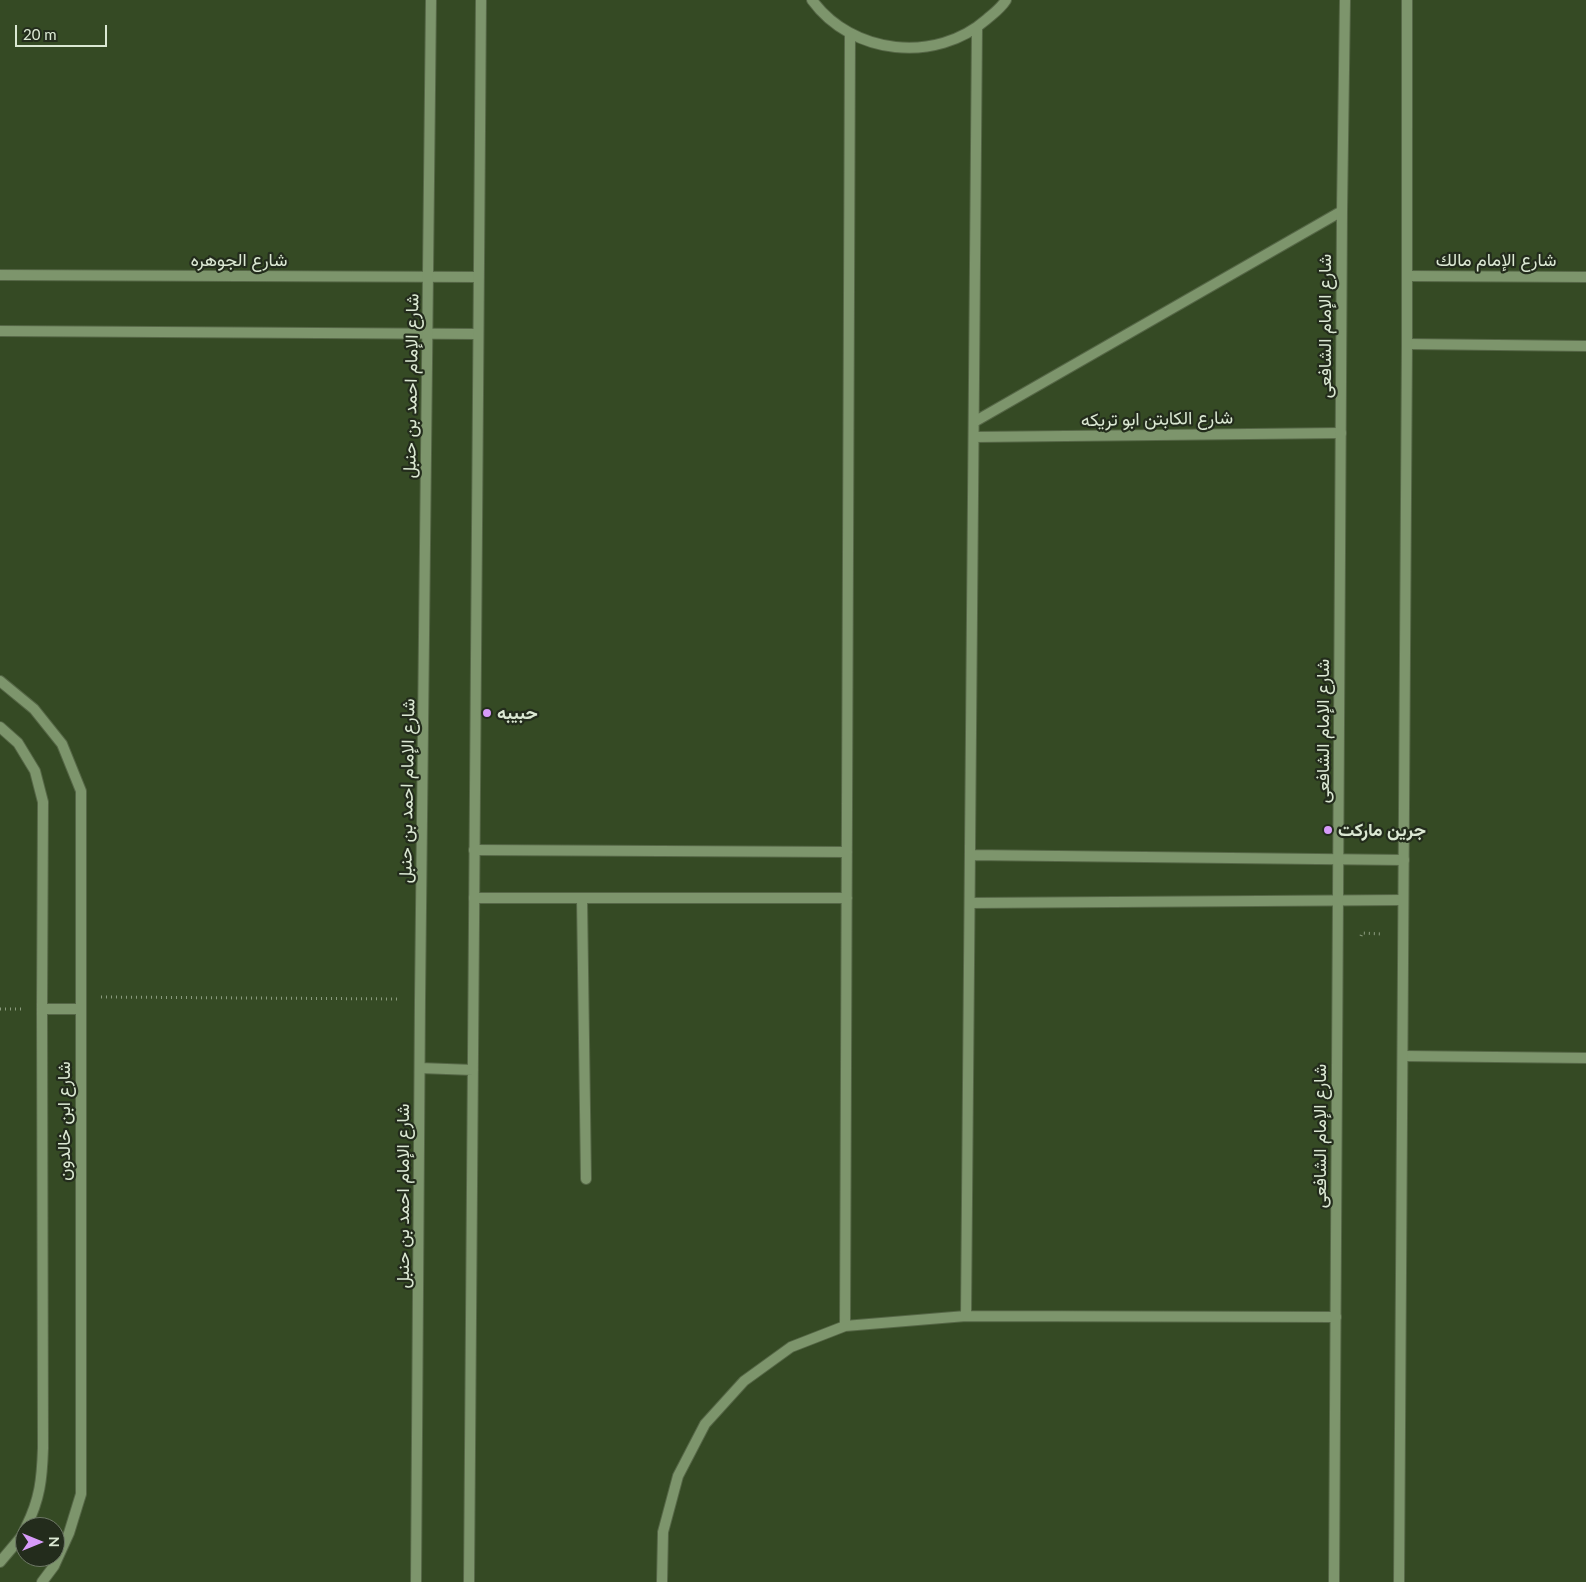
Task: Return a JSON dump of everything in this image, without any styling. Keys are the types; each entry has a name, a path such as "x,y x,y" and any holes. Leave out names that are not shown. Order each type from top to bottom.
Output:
{"street":[{"name":"شارع الإمام احمد بن حنبل","path":"416,1582 420,999 432,0"},
{"path":"469,1582 481,0"},
{"path":"812,0 821,11 850,34 875,44 901,48 928,47 954,40 977,28 1001,7 1006,0"},
{"name":"شارع الإمام الشافعى","path":"1334,1582 1342,211 1346,0"},
{"path":"1399,1582 1408,0"},
{"path":"966,1316 977,28"},
{"path":"845,1326 850,34"},
{"path":"974,422 1342,211"},
{"name":"شارع الجوهره","path":"0,275 478,277"},
{"name":"شارع الإمام مالك","path":"1407,276 1586,277"},
{"path":"0,331 478,334"},
{"path":"1407,344 1586,346"},
{"name":"شارع الكابتن ابو تريكه","path":"974,437 1341,433"},
{"name":"شارع ابن خالدون","path":"0,681 34,709 62,744 81,791 81,1494 69,1533 54,1566 42,1582"},
{"name":"شارع ابن خالدون","path":"0,727 18,743 35,771 43,802 43,1448 42,1478 31,1517"},
{"path":"474,850 847,852"},
{"path":"970,855 1404,860"},
{"path":"474,898 847,898"},
{"path":"582,899 586,1179"},
{"path":"970,903 1403,900"},
{"path":"42,1009 81,1009"},
{"path":"1403,1056 1586,1058"},
{"path":"420,1068 473,1070"},
{"path":"662,1582 663,1532 678,1476 705,1424 744,1381 791,1347 845,1326 966,1316 1336,1317"},
{"name":"شارع ابن خالدون","path":"0,1562 15,1544"}],"path":[{"path":"1360,945 1362,934 1380,933 1384,937"},
{"path":"81,997 420,999"}],"place":[{"name":"حبيبه","path":"487,713"},
{"name":"جرين ماركت","path":"1328,830"}]}
